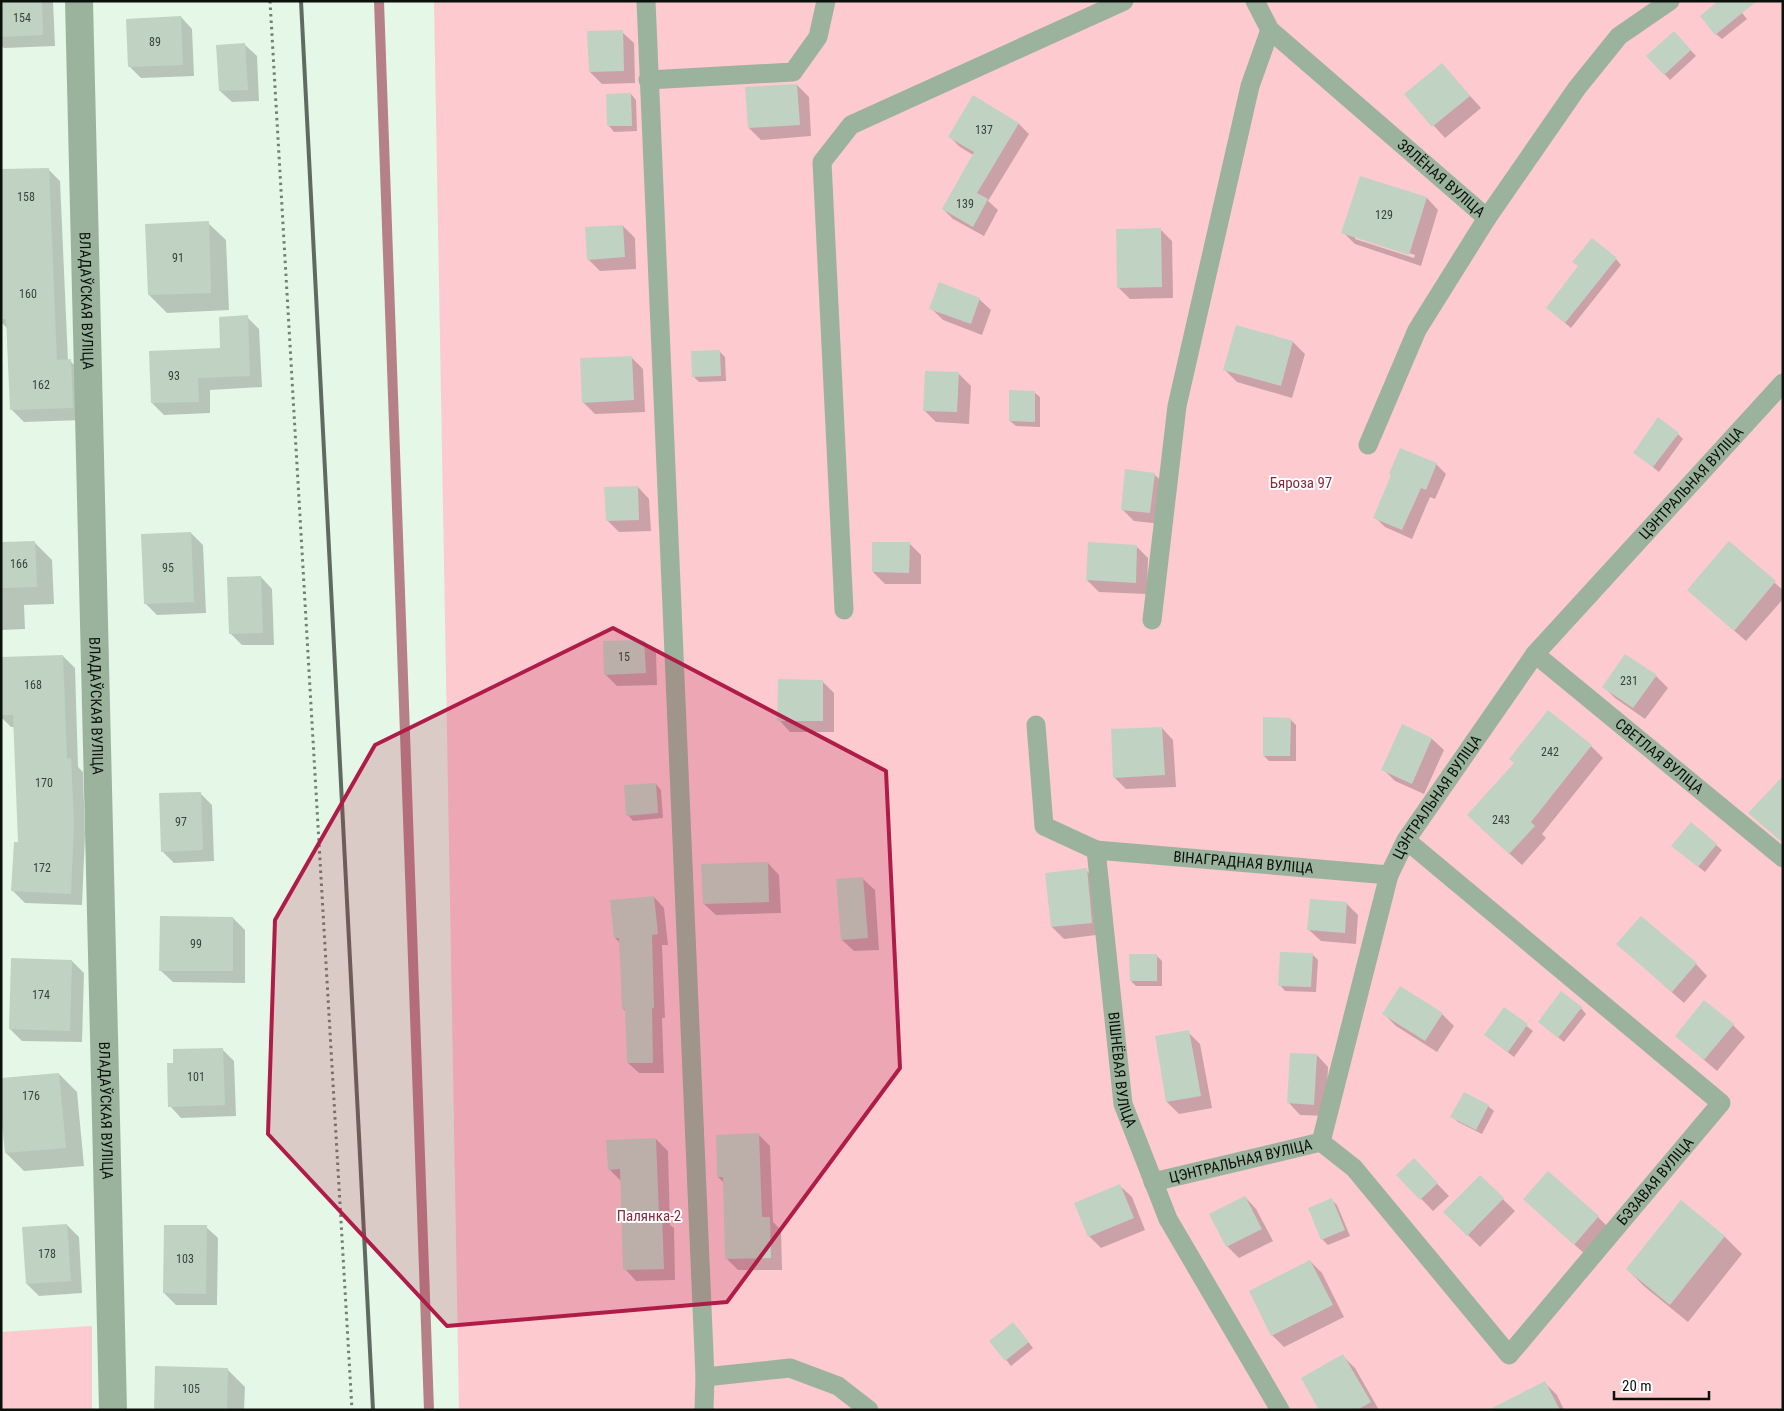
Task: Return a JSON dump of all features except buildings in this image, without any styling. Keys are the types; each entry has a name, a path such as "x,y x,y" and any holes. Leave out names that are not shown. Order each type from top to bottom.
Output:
{"street":[{"name":"ВЛАДАЎСКАЯ ВУЛІЦА","path":"79,1 113,1410"}],"lane":[{"path":"646,1 705,1377 704,1410"},
{"path":"648,80 793,72 818,37 826,1"},
{"path":"844,610 822,162 851,125 1124,1"},
{"name":"ЗЯЛЁНАЯ ВУЛІЦА","path":"1255,1 1270,30 1487,218 1417,330 1368,445"},
{"path":"1487,218 1577,88 1618,36 1670,1"},
{"path":"1152,620 1177,406 1250,86 1270,30"},
{"name":"ЦЭНТРАЛЬНАЯ ВУЛІЦА","path":"1153,1182 1321,1142 1389,875 1406,840 1535,654 1779,395"},
{"name":"СВЕТЛАЯ ВУЛІЦА","path":"1535,654 1783,858"},
{"path":"1036,725 1044,826 1096,850"},
{"name":"БЭЗАВАЯ ВУЛІЦА","path":"1321,1142 1354,1168 1509,1355 1721,1103 1406,840"},
{"name":"ВІНАГРАДНАЯ ВУЛІЦА","path":"1096,850 1389,875"},
{"name":"ВІШНЁВАЯ ВУЛІЦА","path":"1096,850 1123,1104 1168,1219 1280,1410"},
{"path":"705,1377 790,1368 838,1386 869,1410"}],"path":[{"path":"270,1 352,1410"}],"highlighted area":[{"path":"613,628 886,771 900,1068 727,1302 447,1326 268,1134 275,920 375,745"}],"green space":[{"name":"Бяроза 97","path":"434,1 1783,1 1783,1410 459,1410"},
{"path":"92,1326 92,1410 1,1410 1,1332"}],"waterway":[{"path":"379,1 429,1410"}],"railway":[{"path":"301,1 373,1410"}],"park label":[{"name":"Палянка-2","path":"649,1216"}]}
